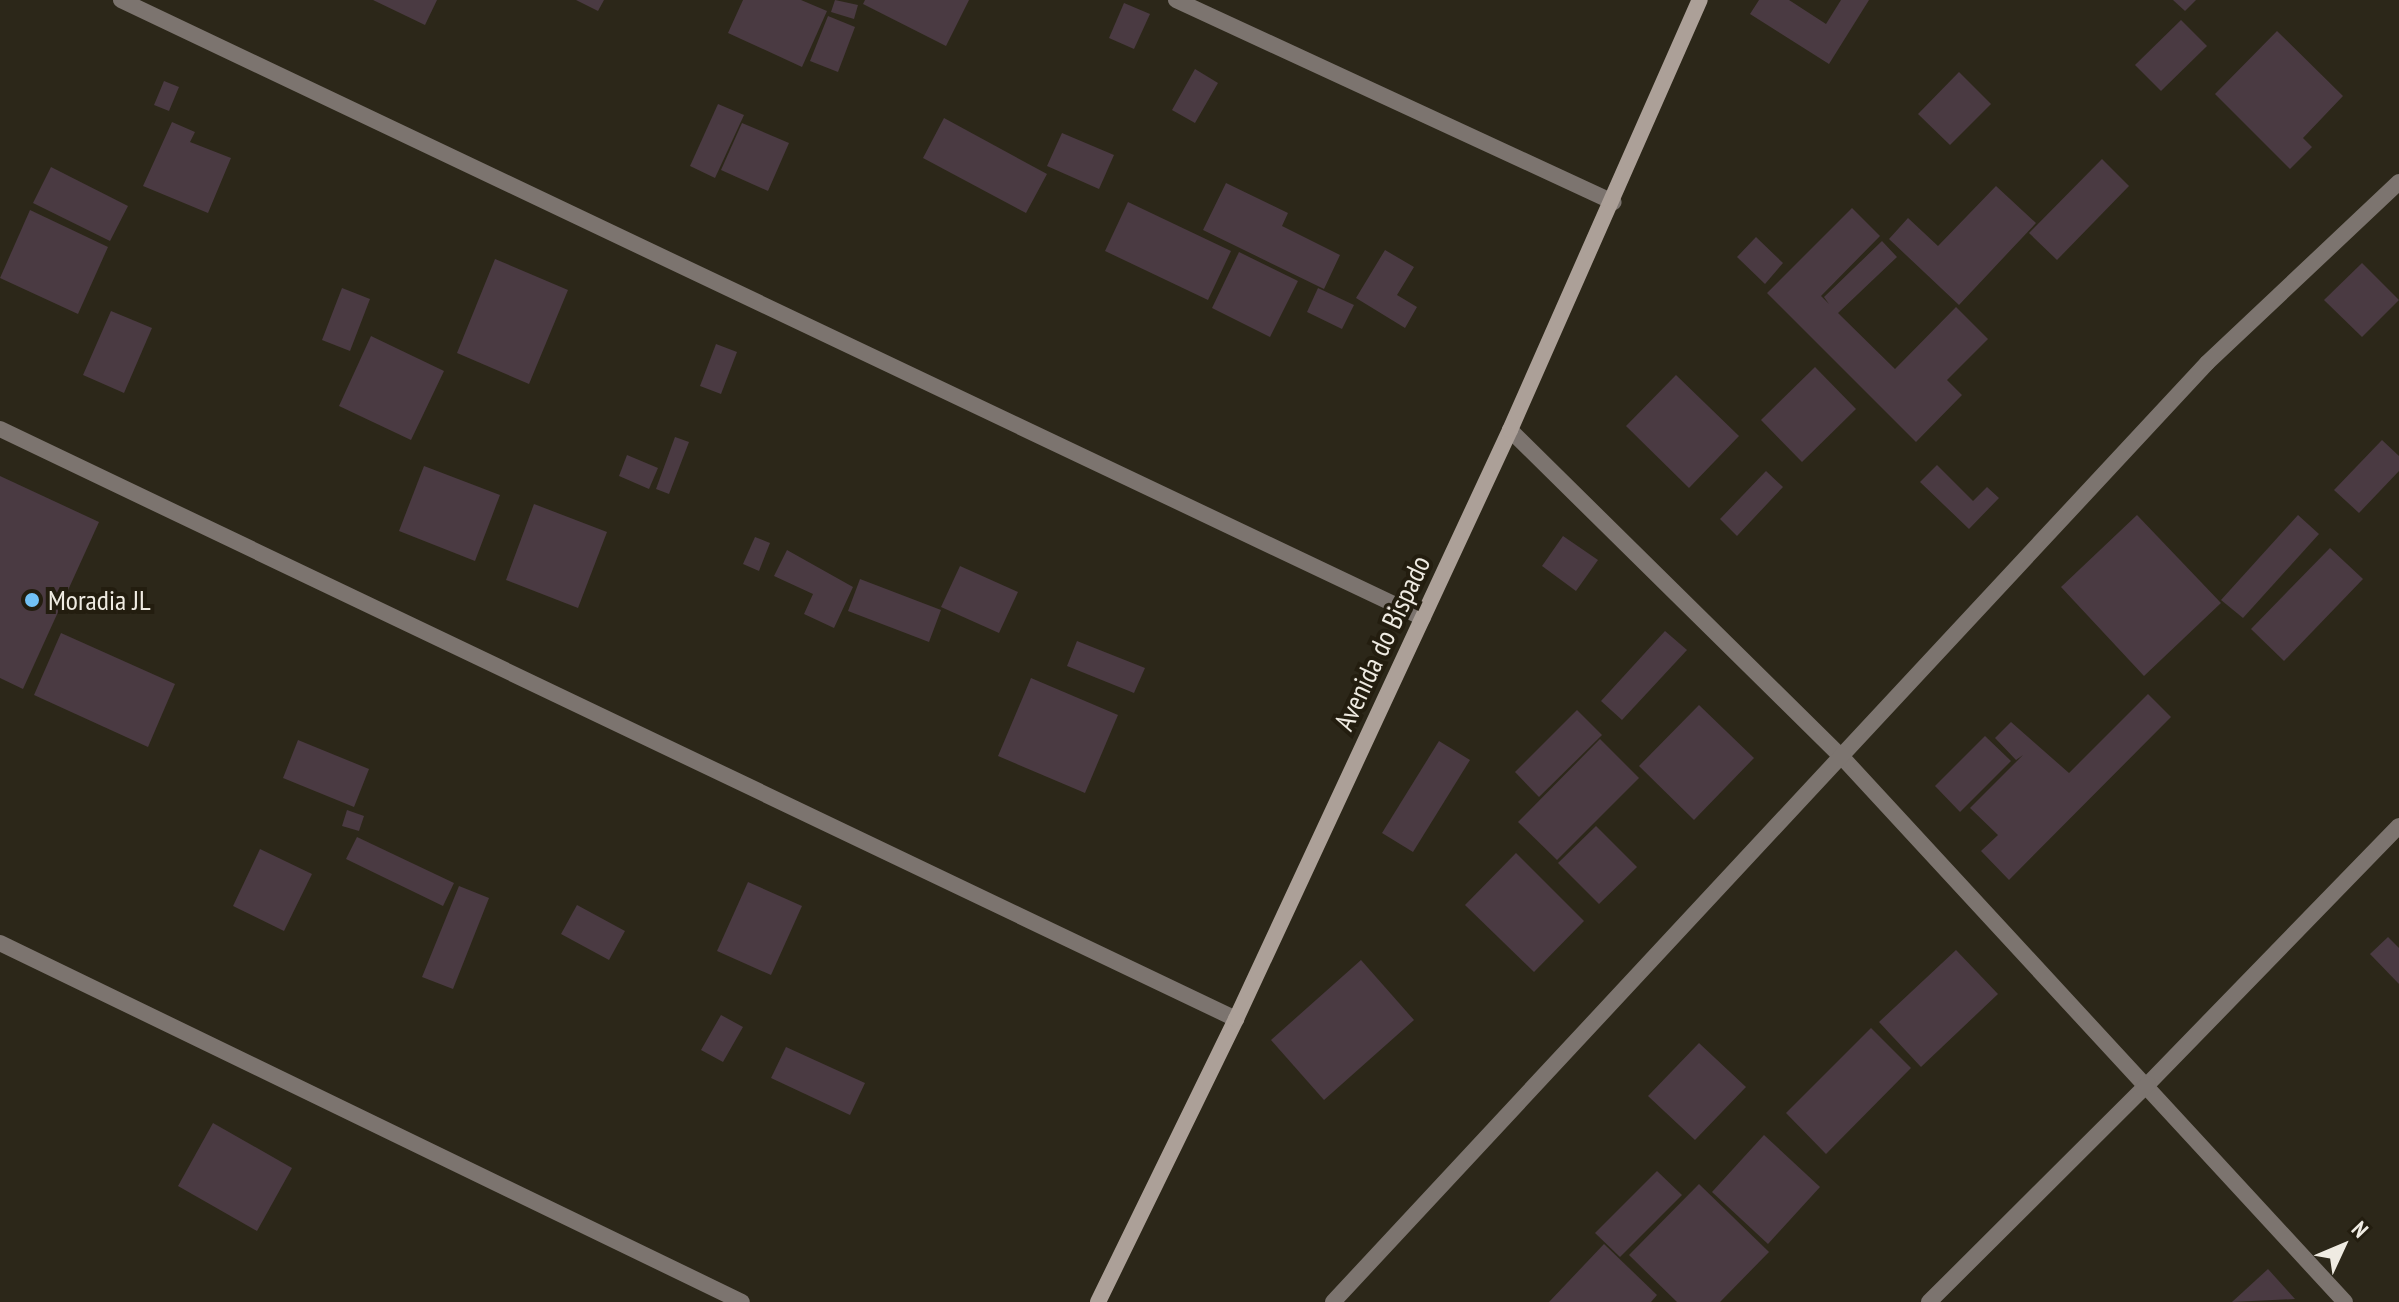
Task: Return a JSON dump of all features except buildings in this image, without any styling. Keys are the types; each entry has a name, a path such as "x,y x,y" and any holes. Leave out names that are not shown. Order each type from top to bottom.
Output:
{"main road":[{"name":"Avenida do Bispado","path":"1103,1300 1510,430 1614,202 1700,0"}],"street":[{"path":"121,0 1423,618"},
{"path":"1176,0 1614,202"},
{"path":"1333,1302 2207,363 2399,182"},
{"path":"0,429 1236,1019"},
{"path":"1510,430 1841,756 2148,1084 2345,1302"},
{"path":"1929,1302 2148,1084 2399,826"},
{"path":"0,943 742,1302"}],"place":[{"name":"Moradia JL","path":"32,600"}]}
